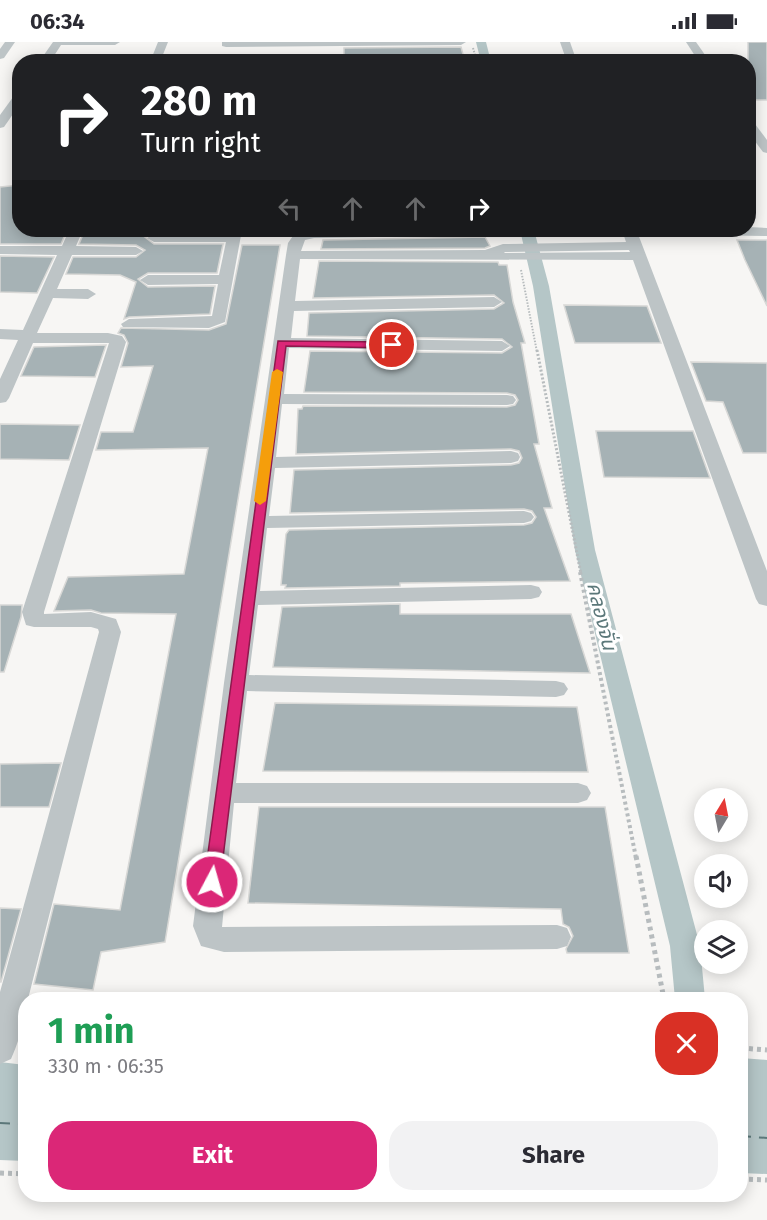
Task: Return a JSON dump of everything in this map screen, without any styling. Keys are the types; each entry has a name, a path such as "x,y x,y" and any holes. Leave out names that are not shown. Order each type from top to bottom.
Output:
{"street":[{"path":"0,56 10,42"},
{"path":"58,42 115,42"},
{"path":"226,44 263,46 461,42"},
{"path":"0,124 12,107"},
{"path":"756,134 767,149"},
{"path":"0,398 72,237"},
{"path":"154,238 174,237"},
{"path":"129,324 215,322 219,319 233,237"},
{"path":"299,237 294,243 236,682 207,926 211,936 224,940 557,937"},
{"path":"293,255 521,254 634,240 684,237"},
{"path":"634,240 767,599"},
{"path":"0,250 136,251"},
{"path":"148,280 226,279"},
{"path":"46,294 87,294"},
{"path":"286,306 494,302"},
{"path":"0,334 28,337 108,338 116,339 117,342 33,612 34,620 46,623 99,620 108,624 110,632 0,1049"},
{"path":"281,343 502,346"},
{"path":"274,399 507,400"},
{"path":"265,463 511,457"},
{"path":"257,522 524,517"},
{"path":"248,598 531,592"},
{"path":"236,682 556,688"},
{"path":"222,793 578,793"}],"path":[{"path":"521,254 590,626 663,992"},
{"path":"748,1049 767,1050"},
{"path":"0,1173 18,1174"},
{"path":"748,1179 767,1180"}],"shaded area":[{"path":"748,1059 767,1060 767,1174 748,1173"},
{"path":"0,1062 18,1064 18,1161 0,1160"}],"building":[{"path":"748,42 767,42 767,100 756,100 756,54 748,54"},
{"path":"461,47 463,54 344,54 344,48"},
{"path":"12,186 12,237 64,237 61,244 0,244 0,187"},
{"path":"82,237 145,237 154,244 223,244 217,273 148,273 138,279 148,287 215,286 210,314 124,319 136,282 120,275 66,274 73,257 136,257 145,250 136,245 79,244"},
{"path":"485,237 490,246 485,248 321,249 323,240"},
{"path":"737,240 767,240 767,306 745,260"},
{"path":"242,245 280,245 165,942 101,952 93,990 34,984 54,904 120,910 176,614 101,613 91,610 54,611 68,577 184,574 208,448 96,450 101,432 133,432 153,366 121,367 128,343 124,335 118,333 121,328 209,330 226,324"},
{"path":"0,256 54,257 37,293 0,292"},
{"path":"319,261 498,262 499,265 507,265 513,302 525,343 521,343 539,444 534,444 552,508 544,508 570,581 400,583 400,586 285,588 286,585 281,585 286,534 289,530 524,525 532,523 536,517 532,511 524,509 290,513 294,470 511,465 519,463 522,458 519,451 511,449 296,454 298,409 302,409 303,406 507,407 515,405 518,400 515,395 507,393 304,392 310,351 502,353 512,347 502,339 307,336 309,313 494,309 504,303 494,295 313,298"},
{"path":"564,305 647,306 661,343 575,343"},
{"path":"106,345 95,377 21,376 34,347"},
{"path":"691,362 767,363 767,453 743,453 723,402 706,401"},
{"path":"0,424 80,425 69,460 0,459"},
{"path":"596,431 693,431 710,478 604,477"},
{"path":"400,604 400,614 571,614 590,673 273,667 282,607"},
{"path":"0,605 22,605 21,617 4,672 0,672"},
{"path":"275,703 577,707 588,772 263,771"},
{"path":"61,763 49,807 0,807 0,764"},
{"path":"259,807 605,807 629,953 567,953 566,949 573,936 569,927 563,924 561,909 248,903"},
{"path":"0,908 21,909 1,982 0,982"}],"waterway":[{"name":"คลองจั่น","path":"481,42 484,54"},
{"name":"คลองจั่น","path":"529,237 541,286 585,550 685,946 689,992"}],"ferry route":[{"path":"0,1123 18,1124"},
{"path":"748,1137 767,1138"}],"slow traffic":[{"path":"260,501 277,372"}],"route":[{"path":"212,882 281,343 392,345"}]}
